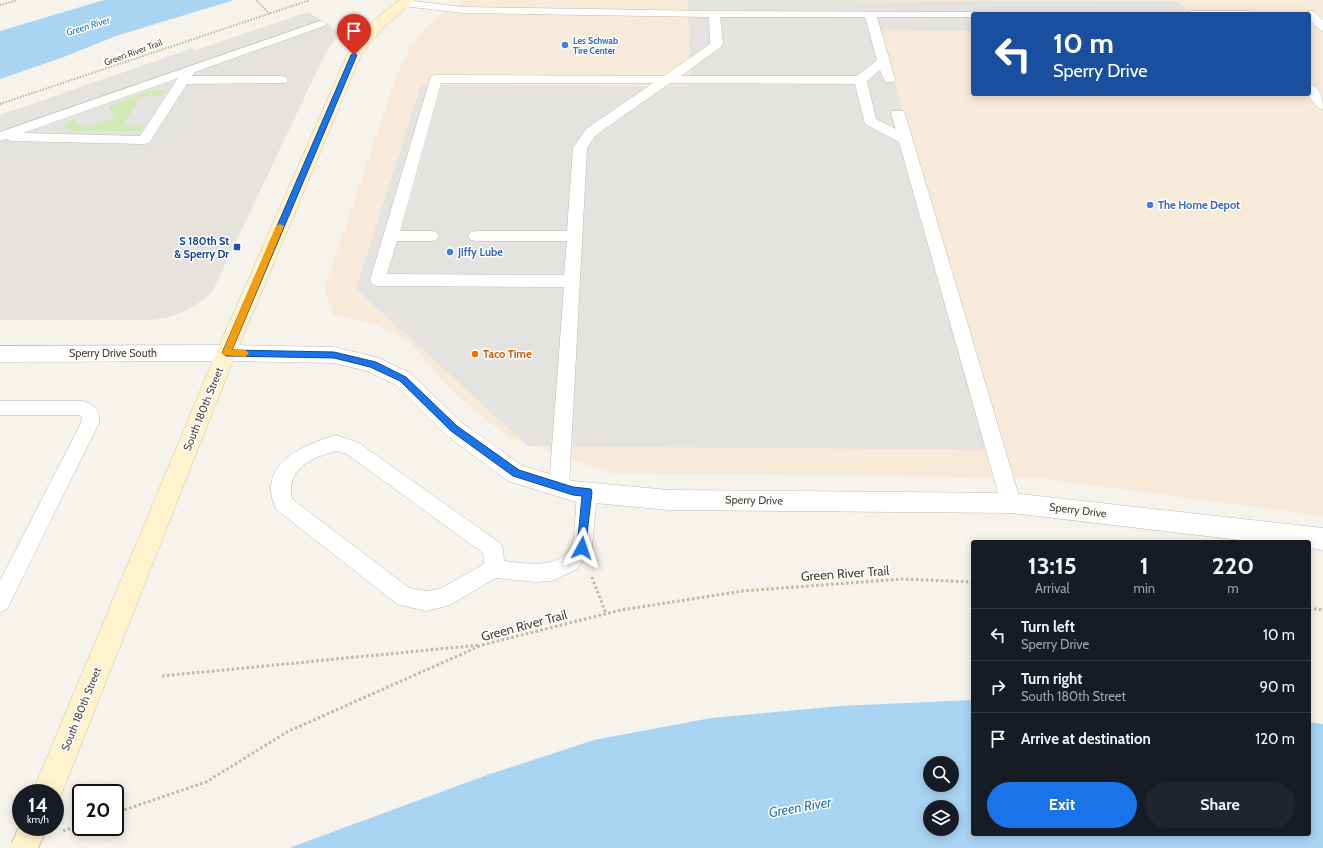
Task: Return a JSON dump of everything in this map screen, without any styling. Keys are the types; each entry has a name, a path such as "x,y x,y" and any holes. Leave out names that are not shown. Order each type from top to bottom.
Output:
{"main road":[{"name":"South 180th Street","path":"51,784 226,353 354,55 364,40 381,21 405,2"},
{"path":"24,848 29,836"}],"street":[{"name":"Sperry Drive South","path":"0,354 226,353"},
{"name":"Sperry Drive","path":"226,353 334,355 372,364 403,379 454,429 516,474 573,491 669,500 1011,503 1323,539"}],"lane":[{"path":"405,2 463,10 714,14 971,14"},
{"path":"559,487 580,148 591,132 716,46 717,42 714,14"},
{"path":"870,14 889,79"},
{"path":"1314,14 1323,27"},
{"path":"0,137 187,75 320,24"},
{"path":"572,280 378,280 436,79 860,80 883,62"},
{"path":"187,75 282,80"},
{"path":"0,137 144,140 187,75"},
{"path":"860,80 870,121 906,140"},
{"path":"1311,90 1323,105"},
{"path":"898,114 1011,503"},
{"path":"391,236 431,236"},
{"path":"476,236 575,236"},
{"path":"0,408 83,408 91,414 90,423 0,602"},
{"path":"494,569 493,549 353,448 336,443 324,446 300,456 286,471 280,486 283,503 404,597 426,601 443,598 494,569 536,573 552,572 570,563 582,548 587,492"}],"path":[{"path":"0,5 17,0"},
{"path":"256,0 270,14"},
{"name":"Green River Trail","path":"0,104 310,0"},
{"path":"582,548 606,614"},
{"name":"Green River Trail","path":"124,811 206,782 287,732 482,645 620,610 743,590 902,579 971,582"},
{"path":"1311,608 1323,610"},
{"path":"162,676 244,666 482,645"}],"shaded area":[{"path":"463,0 1323,0 1323,516 1038,478 611,473 509,438 453,392 409,342 372,323 334,315 324,290 396,76 412,44 434,20"},
{"path":"688,0 1179,2 1186,12 971,12 971,31 880,30 997,450 528,446 356,289 421,85 690,86"},
{"path":"308,12 340,33 325,54 213,290 206,298 185,311 170,317 153,320 0,320 0,117"},
{"path":"308,12 332,27 311,35 320,44 285,57 273,49 250,61 224,70 193,88 188,97 208,97 177,149 154,149 145,162 0,160 0,156 5,150 0,150 0,115 193,48 199,54","holes":["154,89 163,90 165,93 163,96 142,96 123,125 144,125 140,131 69,131 65,126 69,121 75,119 84,128 117,117 109,109 110,106"]}],"green space":[{"path":"154,89 163,90 165,93 164,96 123,125 145,125 141,131 69,131 65,126 69,121 75,119 84,128 116,117 109,109 110,106"}],"water":[{"name":"Green River","path":"104,0 234,0 116,36 61,58 0,79 0,31"},
{"name":"Green River","path":"971,700 971,836 1311,836 1311,722 1323,724 1323,848 289,848 487,775 594,740 711,718 840,706"}],"slow traffic":[{"path":"245,353 226,353 280,226"}],"place":[{"name":"Les Schwab Tire Center","path":"565,45"},
{"name":"The Home Depot","path":"1150,205"},
{"name":"S 180th St & Sperry Dr","path":"237,247"},
{"name":"Jiffy Lube","path":"450,252"},
{"name":"Taco Time","path":"475,354"}],"route":[{"path":"354,55 226,353 334,355 372,364 403,379 454,429 516,474 573,491 587,492 582,548"}]}
